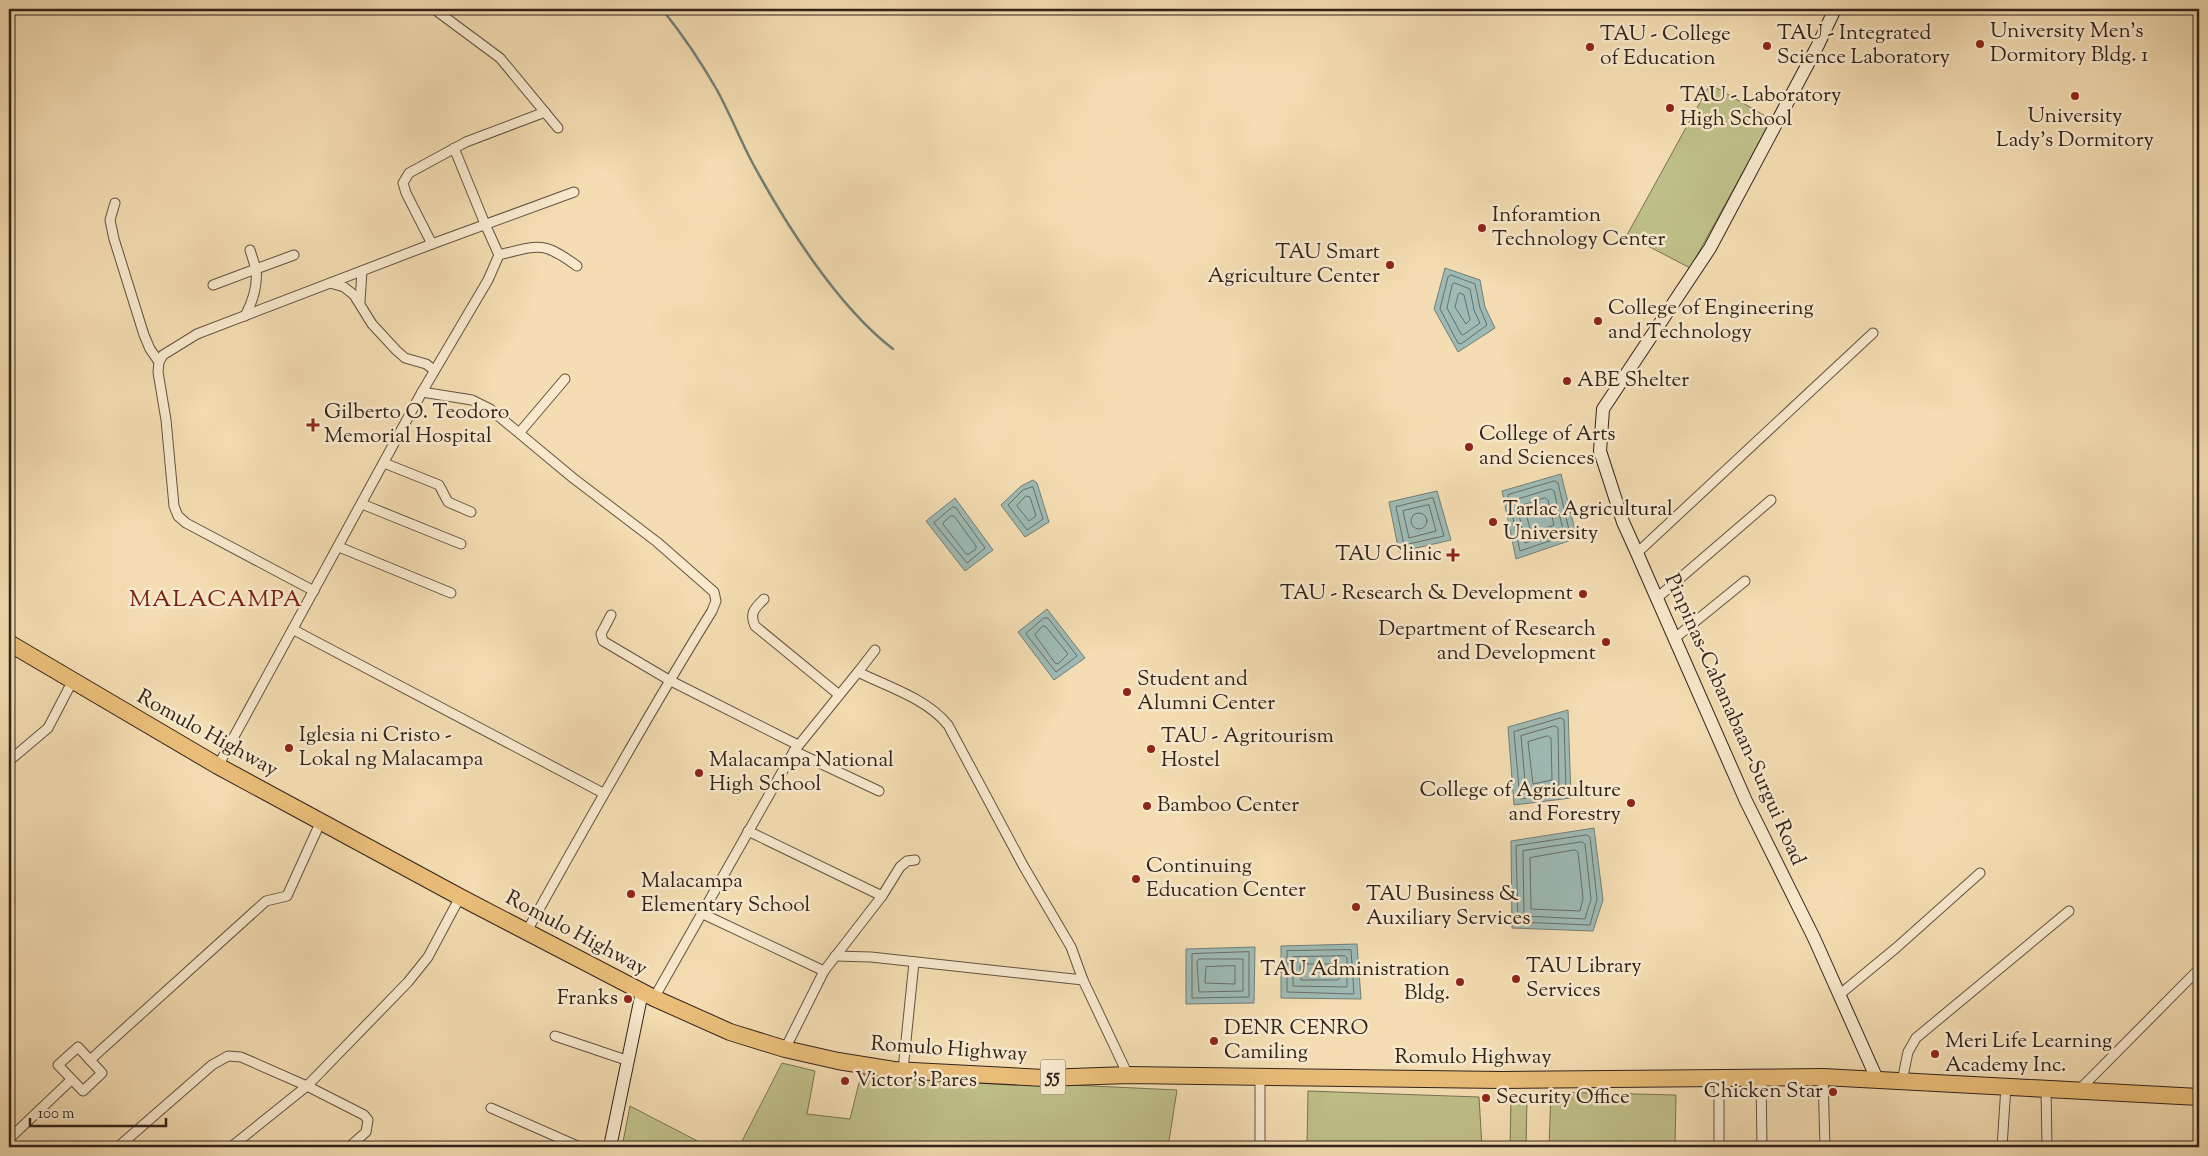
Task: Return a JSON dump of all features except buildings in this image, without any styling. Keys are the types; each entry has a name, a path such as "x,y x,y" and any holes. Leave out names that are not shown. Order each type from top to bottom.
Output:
{"highway":[{"name":"Romulo Highway","path":"9,644 218,766 460,897 648,995 730,1032 785,1049 863,1066 1044,1078 1128,1075 1533,1080 1822,1077 2199,1097"}],"street":[{"path":"434,9 500,58 558,128"},
{"name":"Pinpinas-Cabanabaan-Surgui Road","path":"1835,9 1818,45 1710,248 1603,409 1600,451 1623,522 1746,801 1814,938 1877,1079"},
{"path":"432,244 406,193 403,183 409,173 454,148 545,112"},
{"path":"218,766 294,630 434,370 488,280 499,255 484,224 454,148"},
{"path":"314,591 186,523 178,516 174,506 166,420 158,372 159,362 163,355 186,340 245,316 484,224 574,192"},
{"path":"116,203 110,220 114,239 144,335 159,362"},
{"path":"499,255 543,246 556,251 577,266"},
{"path":"245,316 258,281 250,250"},
{"path":"213,285 294,255"},
{"path":"360,302 362,271"},
{"path":"330,283 344,286 360,302 372,324 405,358 426,364 434,370"},
{"path":"1637,553 1873,333"},
{"path":"520,432 565,379"},
{"path":"422,392 472,400 490,409 573,478 657,542 714,592 716,601 712,611 603,793 527,932"},
{"path":"384,463 439,485 448,502 470,512"},
{"path":"1657,598 1771,500"},
{"path":"362,504 461,544"},
{"path":"339,546 451,593"},
{"path":"1675,638 1745,581"},
{"path":"764,599 754,610 752,616 756,626 838,694"},
{"path":"611,615 601,634 603,642 669,680 879,791"},
{"path":"294,630 603,793"},
{"path":"610,1147 629,1061 648,995 703,914 748,830 796,748 875,650"},
{"path":"858,672 923,704 938,713 948,725 1024,867 1071,947 1083,980 1128,1075"},
{"path":"9,761 48,728 72,682"},
{"path":"90,1060 266,901 287,896 322,821"},
{"path":"748,830 882,896"},
{"path":"785,1049 824,971 882,896 900,867 907,861 915,860"},
{"path":"1839,995 1896,948 1980,873"},
{"path":"231,1147 307,1086 344,1050 419,970 460,897"},
{"path":"1902,1080 1908,1052 1916,1038 2070,910"},
{"path":"703,914 824,971"},
{"path":"835,956 872,957 1083,980"},
{"path":"903,1070 914,962"},
{"path":"2080,1090 2199,969"},
{"path":"555,1036 629,1061"},
{"path":"78,1047 102,1073 83,1092 71,1080 58,1065 78,1047"},
{"path":"118,1147 204,1072 228,1056 235,1055 307,1086 364,1115 368,1120 366,1132 349,1147"},
{"path":"1719,1077 1719,1147"},
{"path":"1761,1077 1762,1147"},
{"path":"1822,1077 1825,1147"},
{"path":"1260,1078 1260,1147"},
{"path":"9,1139 71,1080"},
{"path":"2002,1147 2006,1086"},
{"path":"2046,1088 2047,1147"},
{"path":"491,1108 580,1147"},
{"path":"1231,1147 1249,1147"}],"green space":[{"path":"1710,84 1772,120 1690,268 1627,235"},
{"path":"782,1063 815,1071 807,1114 850,1119 861,1075 1177,1090 1168,1147 739,1147"},
{"path":"1308,1091 1479,1097 1482,1147 1307,1147"},
{"path":"1551,1092 1676,1095 1675,1147 1549,1147"},
{"path":"1511,1097 1527,1097 1526,1147 1510,1147"},
{"path":"630,1106 709,1147 622,1147"}],"water":[{"path":"1445,268 1480,280 1485,307 1495,328 1458,352 1434,309"},
{"path":"1561,474 1577,538 1516,559 1502,491"},
{"path":"1033,480 1037,483 1049,522 1025,537 1001,505 1021,486"},
{"path":"1437,491 1451,540 1399,552 1389,502"},
{"path":"955,498 993,550 965,571 926,521"},
{"path":"1047,609 1085,658 1054,680 1018,632"},
{"path":"1568,710 1571,798 1514,805 1508,727"},
{"path":"1594,828 1603,900 1593,931 1512,928 1511,841"},
{"path":"1357,944 1361,999 1281,998 1281,946"},
{"path":"1255,947 1254,1003 1186,1004 1186,949"}],"waterway":[{"path":"662,9 684,38 711,80 752,162 796,237 832,287 872,331 893,349"}],"place":[{"name":"University Men's Dormitory Bldg. 1","path":"1980,44"},
{"name":"TAU - Integrated Science Laboratory","path":"1767,46"},
{"name":"TAU - College of Education","path":"1590,47"},
{"name":"University Lady's Dormitory","path":"2075,96"},
{"name":"TAU - Laboratory High School","path":"1670,108"},
{"name":"Inforamtion Technology Center","path":"1482,228"},
{"name":"TAU Smart Agriculture Center","path":"1390,265"},
{"name":"College of Engineering and Technology","path":"1598,321"},
{"name":"ABE Shelter","path":"1567,381"},
{"name":"Gilberto O. Teodoro Memorial Hospital","path":"313,425"},
{"name":"College of Arts and Sciences","path":"1469,447"},
{"name":"Tarlac Agricultural University","path":"1493,522"},
{"name":"TAU Clinic","path":"1453,555"},
{"name":"TAU - Research & Development","path":"1583,594"},
{"name":"Department of Research and Development","path":"1606,642"},
{"name":"Student and Alumni Center","path":"1127,692"},
{"name":"Iglesia ni Cristo - Lokal ng Malacampa","path":"289,748"},
{"name":"TAU - Agritourism Hostel","path":"1151,749"},
{"name":"Malacampa National High School","path":"699,773"},
{"name":"College of Agriculture and Forestry","path":"1631,803"},
{"name":"Bamboo Center","path":"1147,806"},
{"name":"Continuing Education Center","path":"1136,879"},
{"name":"Malacampa Elementary School","path":"631,894"},
{"name":"TAU Business & Auxiliary Services","path":"1356,907"},
{"name":"TAU Library Services","path":"1516,979"},
{"name":"TAU Administration Bldg.","path":"1460,982"},
{"name":"Franks","path":"628,999"},
{"name":"DENR CENRO Camiling","path":"1214,1041"},
{"name":"Meri Life Learning Academy Inc.","path":"1935,1054"},
{"name":"Victor's Pares","path":"845,1081"},
{"name":"Chicken Star","path":"1833,1092"},
{"name":"Security Office","path":"1486,1098"}],"district":[{"name":"MALACAMPA","path":"216,600"}]}
